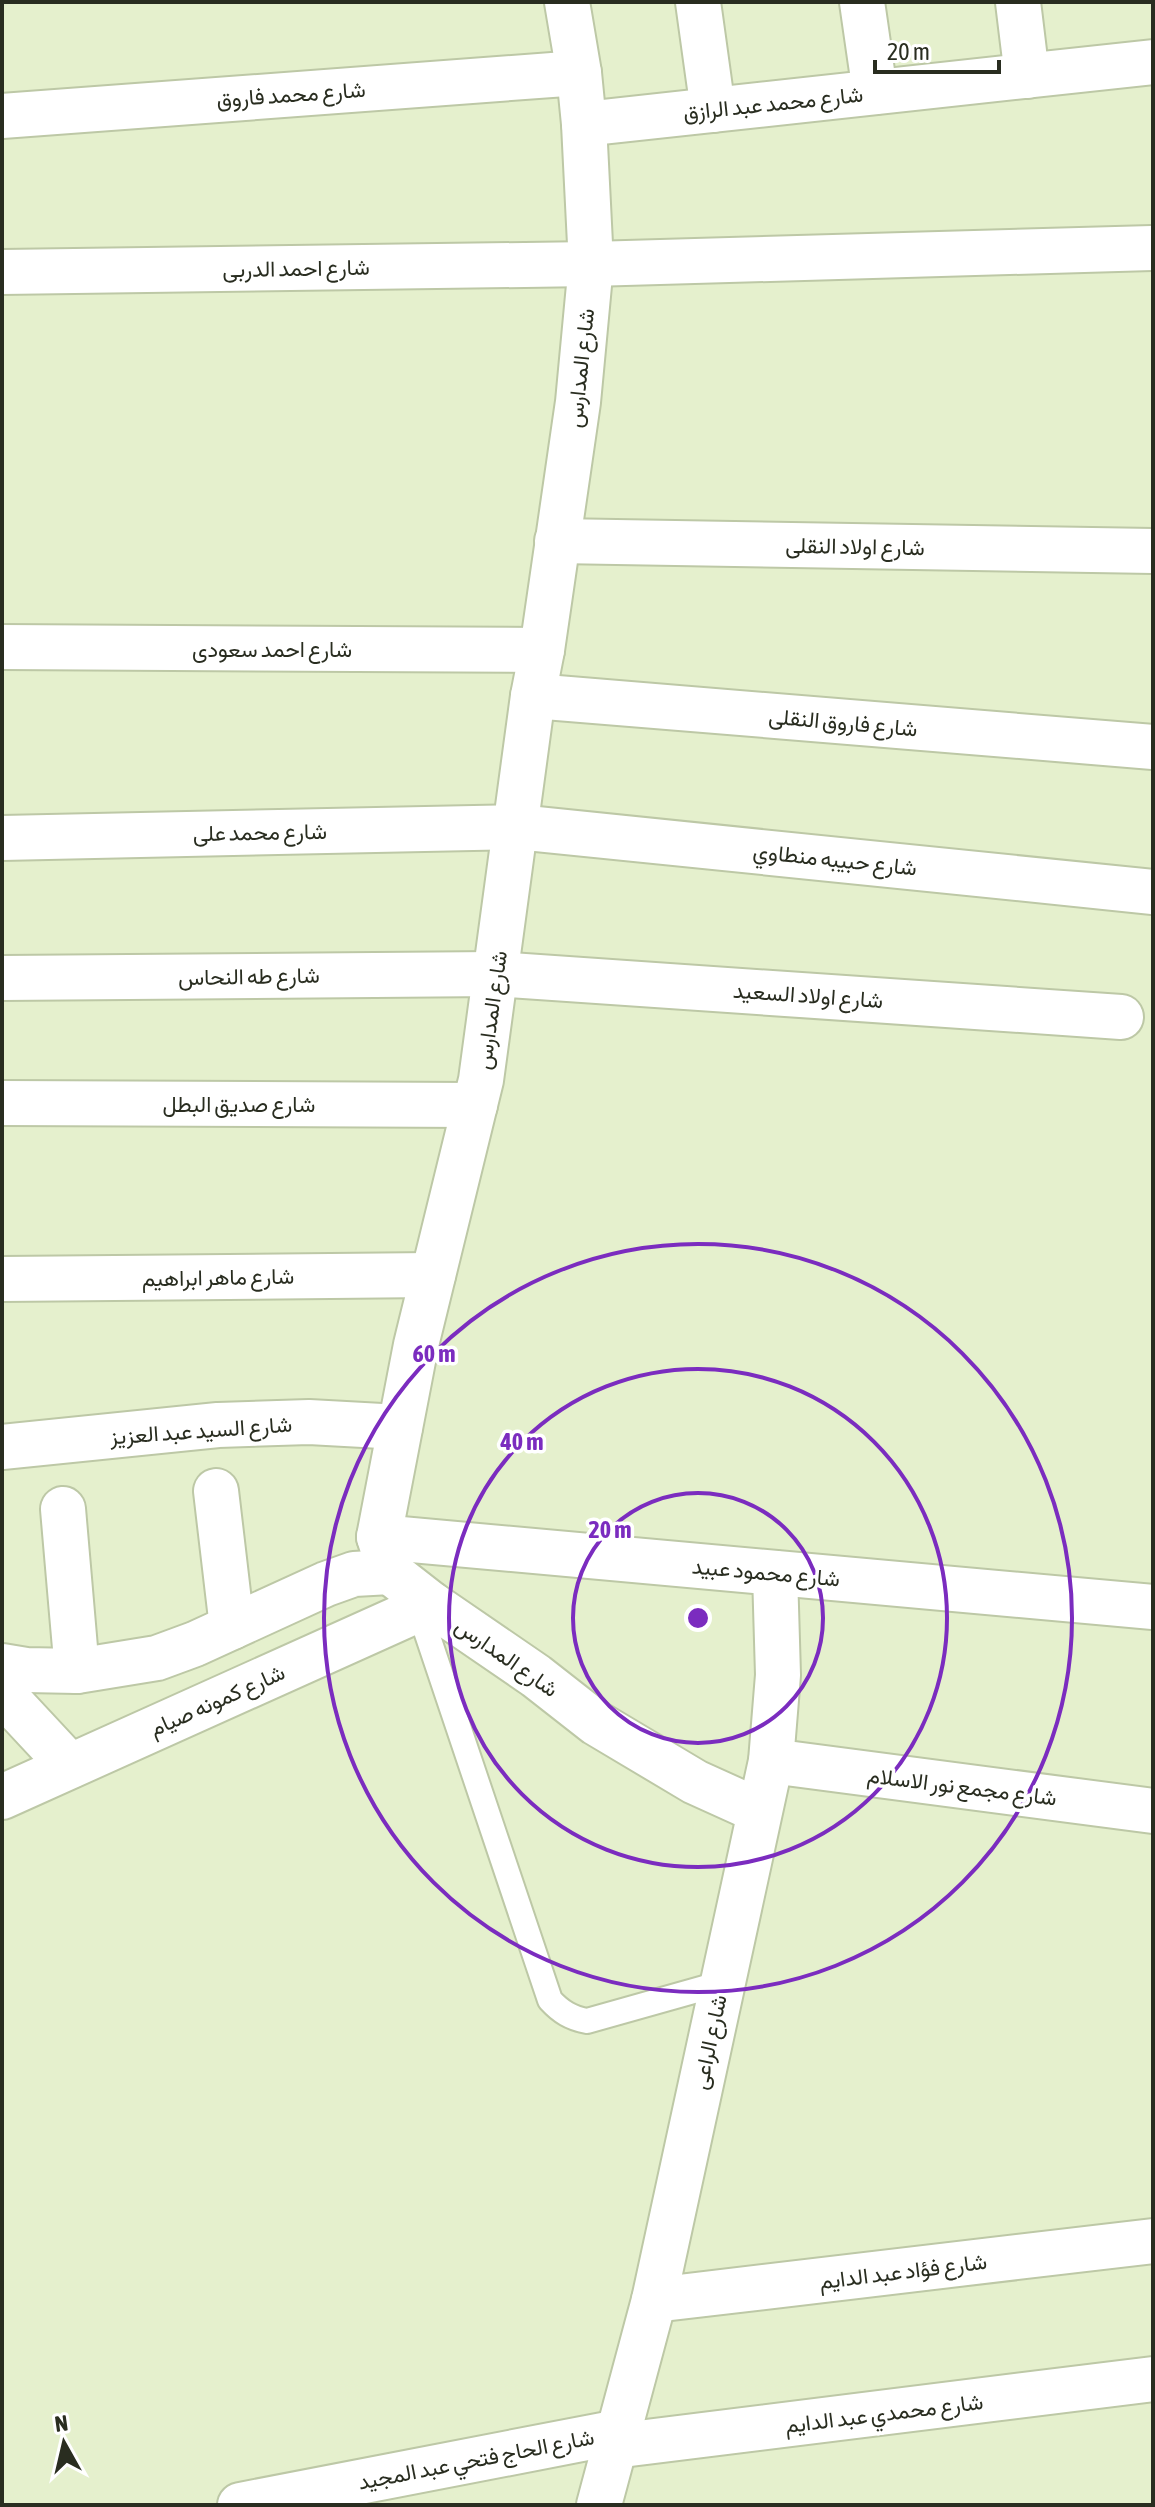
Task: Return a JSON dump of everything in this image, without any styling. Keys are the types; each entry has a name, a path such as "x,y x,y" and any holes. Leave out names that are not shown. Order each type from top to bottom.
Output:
{"street":[{"name":"شارع المدارس","path":"567,2 584,124 591,264 578,402 533,696 481,1080 433,1275 400,1427 385,1554 425,1607 536,1676 596,1723 695,1782 759,1811"},
{"path":"698,2 713,110"},
{"path":"862,2 875,92"},
{"path":"1018,2 1027,76"},
{"name":"شارع محمد عبد الرازق","path":"584,124 1153,62"},
{"name":"شارع محمد فاروق","path":"2,116 579,73"},
{"name":"شارع احمد الدربى","path":"2,272 591,264 1152,248"},
{"name":"شارع اولاد النقلى","path":"557,541 1153,551"},
{"name":"شارع احمد سعودى","path":"2,647 542,650"},
{"name":"شارع فاروق النقلى","path":"533,696 1153,747"},
{"name":"شارع محمد على","path":"2,838 517,827"},
{"name":"شارع حبيبه منطاوي","path":"517,827 1153,892"},
{"name":"شارع طه النحاس","path":"2,978 495,974"},
{"name":"شارع اولاد السعيد","path":"495,974 1121,1017"},
{"name":"شارع صديق البطل","path":"2,1103 475,1105"},
{"name":"شارع ماهر ابراهيم","path":"2,1279 433,1275"},
{"name":"شارع السيد عبد العزيز","path":"2,1447 218,1425 309,1422 400,1427"},
{"path":"216,1491 232,1627"},
{"path":"63,1509 77,1671"},
{"name":"شارع محمود عبيد","path":"2,1666 77,1671 157,1658 354,1574 385,1554 775,1573 1153,1607"},
{"name":"شارع الراعى","path":"599,2505 654,2300 771,1761 778,1675 775,1573"},
{"name":"شارع كمونه صيام","path":"2,1797 425,1607"},
{"path":"2,1693 70,1766"},
{"name":"شارع مجمع نور الاسلام","path":"771,1761 1153,1811"},
{"name":"شارع فؤاد عبد الدايم","path":"654,2300 1153,2241"},
{"name":"شارع محمدي عبد الدايم","path":"616,2439 1153,2379"},
{"name":"شارع الحاج فتحي عبد المجيد","path":"240,2505 616,2439"}],"lane":[{"path":"425,1607 550,2000 572,2018 587,2021 722,1983"}]}
